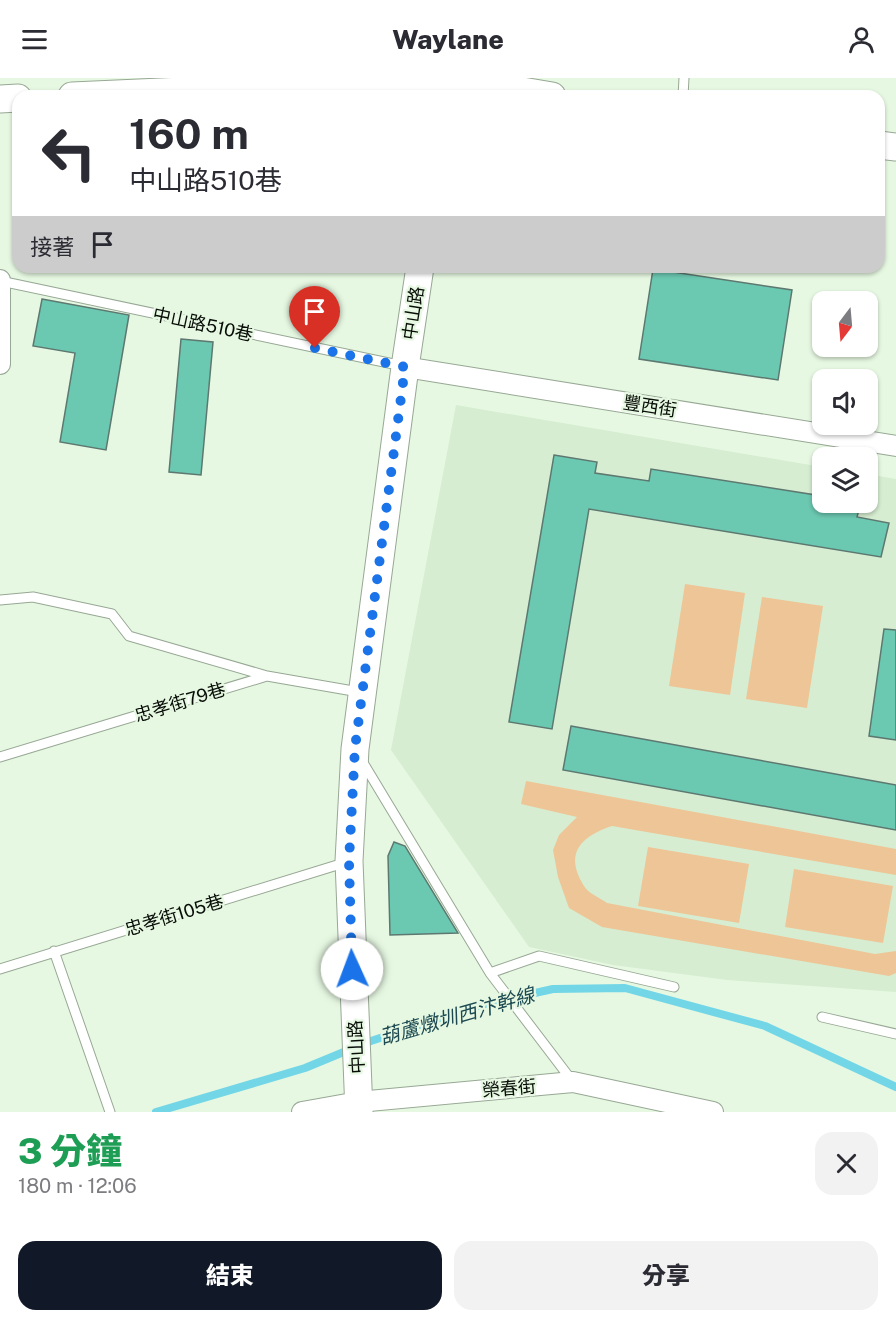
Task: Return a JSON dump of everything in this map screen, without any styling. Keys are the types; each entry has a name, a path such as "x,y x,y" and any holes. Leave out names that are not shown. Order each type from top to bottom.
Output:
{"street":[{"path":"198,90 450,78 518,90"},
{"name":"中山路","path":"358,1107 349,861 355,748 419,273"},
{"path":"0,280 0,364"},
{"name":"豐西街","path":"405,367 896,446"},
{"name":"榮春街","path":"302,1112 573,1082 713,1112"}],"lane":[{"name":"中山路510巷","path":"0,280 405,367"},
{"path":"0,600 33,597 112,614 129,636 267,676"},
{"name":"忠孝街79巷","path":"0,757 267,676 364,692"},
{"path":"355,748 490,973 573,1082"},
{"name":"忠孝街105巷","path":"0,969 349,861"},
{"path":"54,951 110,1112"},
{"path":"490,973 539,956 674,987"},
{"path":"822,1017 896,1034"}],"shaded area":[{"path":"456,405 812,465 812,513 878,513 878,476 896,479 896,992 727,980 613,965 529,947 391,750"},
{"path":"685,584 745,593 730,695 669,686"},
{"path":"762,597 823,606 807,708 746,699"},
{"path":"526,781 896,849 896,875 612,826 584,841 579,847 575,864 586,889 607,903 875,954 896,951 896,973 889,976 602,927 569,908 558,877 553,850 559,835 577,817 521,804"},
{"path":"648,847 749,864 739,923 638,906"},
{"path":"794,869 893,886 883,943 785,927"}],"building":[{"path":"652,273 679,273 792,290 778,380 639,359"},
{"path":"42,299 129,315 106,450 60,442 75,353 33,346"},
{"path":"181,339 213,342 201,475 169,472"},
{"path":"554,455 597,462 595,473 649,481 651,469 812,494 812,513 858,513 857,517 889,523 881,557 589,509 552,729 509,722"},
{"path":"884,629 896,630 896,740 869,736"},
{"path":"571,726 896,785 896,830 563,770"},
{"path":"394,842 405,846 458,933 390,935 388,856"}],"waterway":[{"name":"葫蘆燉圳西汴幹線","path":"362,1044 476,1006 553,989 625,988 765,1026 896,1087"},
{"name":"葫蘆燉圳西汴幹線","path":"156,1112 305,1068 351,1049"}],"route":[{"path":"315,348 405,367 355,748 349,861 352,969"}]}
